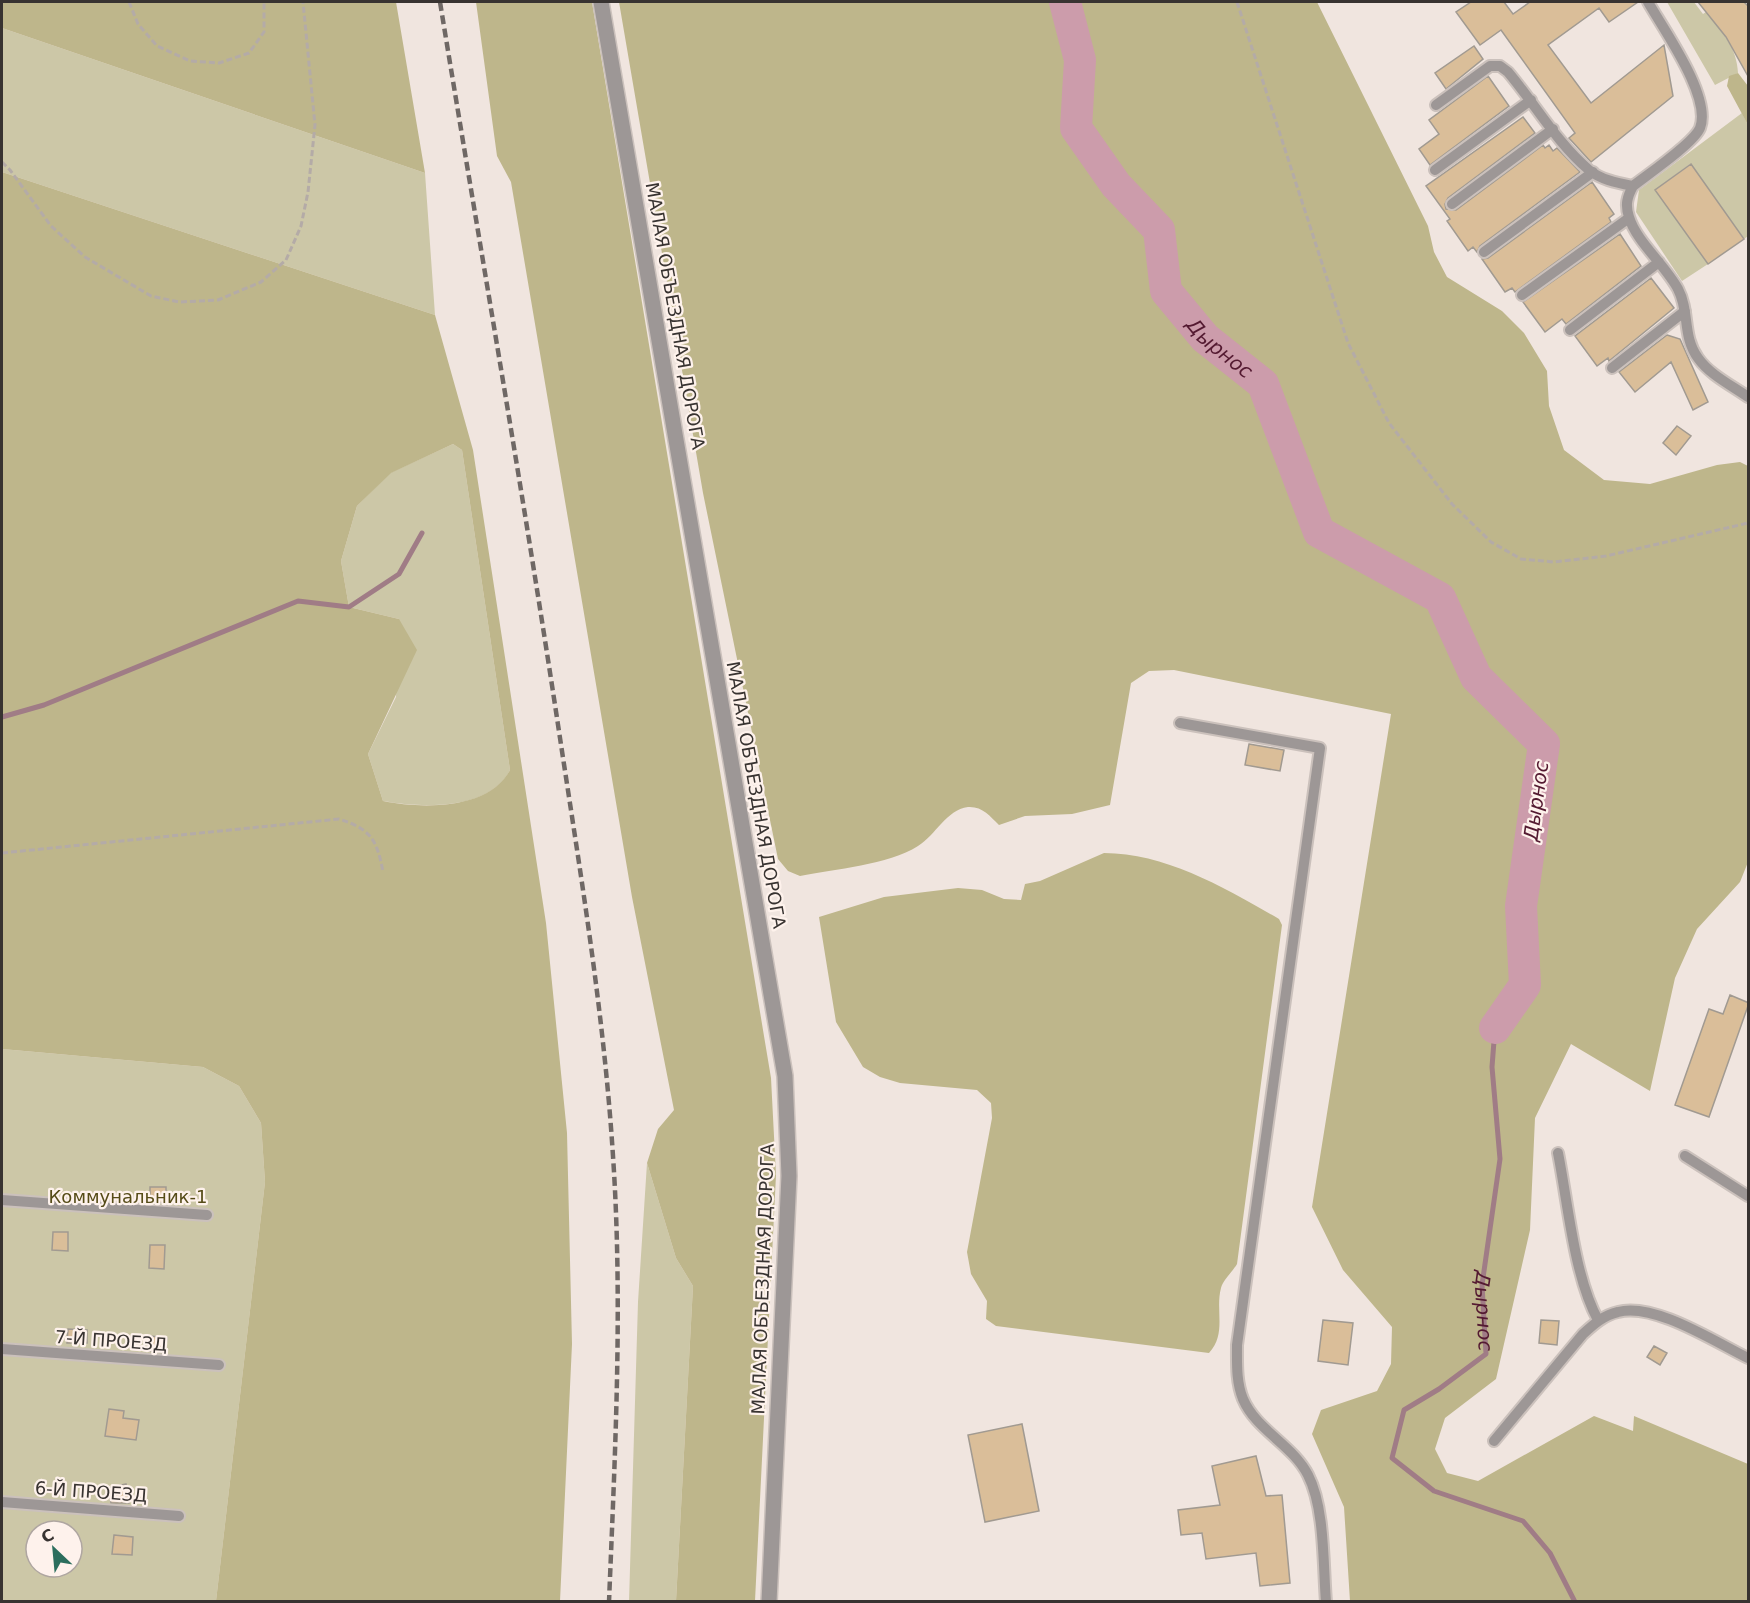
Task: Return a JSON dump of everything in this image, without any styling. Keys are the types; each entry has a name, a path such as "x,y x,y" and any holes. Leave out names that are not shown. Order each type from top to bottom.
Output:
{"street":[{"name":"МАЛАЯ ОБЪЕЗДНАЯ ДОРОГА","path":"601,2 784,1076 789,1176 769,1602"}],"lane":[{"path":"1648,2 1697,89 1703,116 1699,130 1690,141 1633,186 1627,196 1629,218 1677,288 1686,311 1688,341 1698,359 1710,372 1749,397"},
{"path":"1436,105 1491,66 1500,66 1508,72 1553,129 1593,172 1609,180 1633,186"},
{"path":"1435,170 1532,100"},
{"path":"1452,204 1553,129"},
{"path":"1484,252 1593,172"},
{"path":"1522,295 1629,218"},
{"path":"1570,330 1659,261"},
{"path":"1612,368 1686,311"},
{"path":"1180,723 1320,748 1238,1345 1238,1379 1243,1399 1254,1417 1294,1454 1308,1475 1317,1499 1326,1602"},
{"path":"1558,1153 1583,1279 1590,1305 1598,1320"},
{"path":"1685,1156 1749,1196"},
{"path":"2,1200 207,1215"},
{"path":"1494,1441 1583,1334 1598,1320 1619,1311 1651,1311 1749,1358"},
{"name":"7-Й ПРОЕЗД","path":"2,1349 219,1365"},
{"name":"6-Й ПРОЕЗД","path":"2,1502 178,1516"}],"path":[{"path":"129,2 138,24 157,46 190,61 219,63 249,52 264,32 264,2"},
{"path":"2,162 51,226 85,257 151,296 179,302 218,300 261,282 286,260 301,226 308,192 315,125 303,2"},
{"path":"1237,2 1348,344 1389,423 1452,504 1491,542 1521,559 1554,562 1606,556 1749,523"},
{"path":"2,853 339,819 359,825 372,838 379,847 383,872"}],"green space":[{"path":"1667,2 1694,2 1703,14 1706,12 1732,48 1738,73 1715,85"},
{"path":"2,28 425,173 435,315 2,172"},
{"path":"1742,113 1748,125 1748,236 1744,239 1690,164 1655,190 1708,264 1682,281 1636,212 1639,190"},
{"path":"453,444 462,450 510,770 500,783 487,793 471,800 435,805 383,801 368,754 396,697 399,619 349,607 341,561 357,506 390,473"},
{"name":"Коммунальник-1","path":"2,1049 203,1067 239,1086 261,1123 265,1182 216,1601 2,1601"},
{"path":"647,1163 676,1258 693,1286 676,1601 629,1602 638,1302"}],"shaded area":[{"path":"2,2 396,2 425,173 2,28"},
{"path":"476,2 592,2 771,1078 776,1175 755,1601 676,1601 693,1286 676,1258 647,1163 658,1129 674,1110 632,897 511,182 497,156"},
{"path":"619,2 1317,2 1428,226 1434,252 1447,277 1502,311 1524,333 1547,371 1549,406 1564,450 1604,480 1650,484 1717,465 1740,462 1748,466 1748,862 1740,882 1697,929 1675,978 1650,1091 1571,1044 1535,1118 1530,1230 1496,1379 1445,1418 1435,1449 1447,1473 1478,1481 1594,1416 1633,1431 1634,1416 1748,1464 1748,1601 1350,1601 1344,1507 1312,1434 1321,1410 1377,1391 1391,1364 1392,1327 1343,1270 1312,1207 1391,714 1174,670 1149,671 1131,683 1110,805 1072,814 1025,816 999,825 982,810 968,807 953,813 918,846 892,858 800,876 788,871 778,859 703,493"},
{"path":"1738,73 1748,86 1748,125 1727,86 1729,76"},
{"path":"2,172 435,315 473,450 546,923 567,1133 572,1344 560,1601 216,1601 265,1182 261,1123 239,1086 203,1067 2,1049","holes":["453,444 462,450 510,770 500,783 487,793 453,804 416,805 383,801 368,754 417,650 399,619 349,607 341,561 357,506 391,473"]},
{"path":"1104,853 1150,859 1173,866 1238,896 1279,919 1282,925 1237,1264 1221,1288 1218,1338 1209,1353 996,1326 986,1319 987,1301 971,1274 967,1252 992,1118 991,1103 977,1090 900,1083 880,1077 863,1067 836,1022 819,917 884,897 958,888 982,890 1004,899 1021,900 1025,884 1040,881"}],"building":[{"path":"1471,2 1504,2 1513,14 1530,2 1638,2 1609,22 1599,8 1548,45 1591,103 1664,45 1673,96 1591,162 1569,138 1575,133 1501,30 1480,45 1456,12"},
{"path":"1698,2 1744,2 1749,7 1749,78 1726,37"},
{"path":"1474,46 1483,59 1446,89 1435,73"},
{"path":"1488,76 1509,106 1430,165 1419,149 1439,134 1429,120"},
{"path":"1523,117 1535,133 1448,198 1445,204 1446,209 1456,210 1543,145 1545,148 1549,145 1553,151 1557,148 1580,172 1480,246 1477,252 1473,247 1468,251 1447,221 1450,219 1426,186"},
{"path":"1691,164 1744,239 1708,264 1655,190"},
{"path":"1592,182 1614,214 1609,218 1611,222 1515,292 1512,288 1505,292 1482,259 1488,258"},
{"path":"1620,234 1641,266 1566,324 1562,319 1545,332 1523,302"},
{"path":"1651,278 1674,308 1609,361 1608,358 1597,366 1575,336"},
{"path":"1667,335 1680,339 1708,402 1693,410 1671,362 1635,392 1619,372"},
{"path":"1677,426 1691,436 1676,455 1663,443"},
{"path":"1249,744 1284,750 1280,771 1245,765"},
{"path":"1730,995 1749,1003 1709,1117 1675,1105 1709,1009 1723,1014"},
{"path":"150,1187 166,1187 166,1203 150,1202"},
{"path":"53,1232 68,1232 68,1251 52,1250"},
{"path":"150,1245 165,1245 164,1269 149,1268"},
{"path":"1323,1320 1353,1323 1348,1365 1318,1361"},
{"path":"1541,1320 1559,1321 1557,1345 1539,1343"},
{"path":"68,1329 87,1330 87,1343 67,1343"},
{"path":"150,1336 167,1338 165,1353 148,1351"},
{"path":"1654,1346 1667,1353 1660,1365 1647,1357"},
{"path":"109,1409 124,1411 123,1418 139,1420 136,1440 105,1436"},
{"path":"1022,1424 1039,1511 985,1522 968,1435"},
{"path":"1256,1456 1266,1496 1282,1495 1290,1583 1260,1586 1256,1553 1206,1559 1202,1533 1181,1535 1178,1510 1220,1505 1212,1466"},
{"path":"126,1484 129,1503 111,1503 108,1488"},
{"path":"114,1535 133,1537 132,1555 112,1554"}],"waterway":[{"name":"Дырнос","path":"1065,2 1080,60 1076,128 1116,185 1159,230 1166,291 1205,338 1263,384 1319,532 1440,598 1476,677 1544,744 1521,906 1525,985 1495,1028"},
{"path":"2,717 44,705 298,601 349,607 399,574 422,533"},
{"name":"Дырнос","path":"1495,1028 1492,1067 1500,1159 1482,1285 1486,1354 1439,1389 1404,1410 1392,1458 1434,1491 1523,1521 1550,1553 1575,1602"}],"railway":[{"path":"440,2 546,646 584,894 604,1051 616,1212 618,1323 609,1602"}]}
